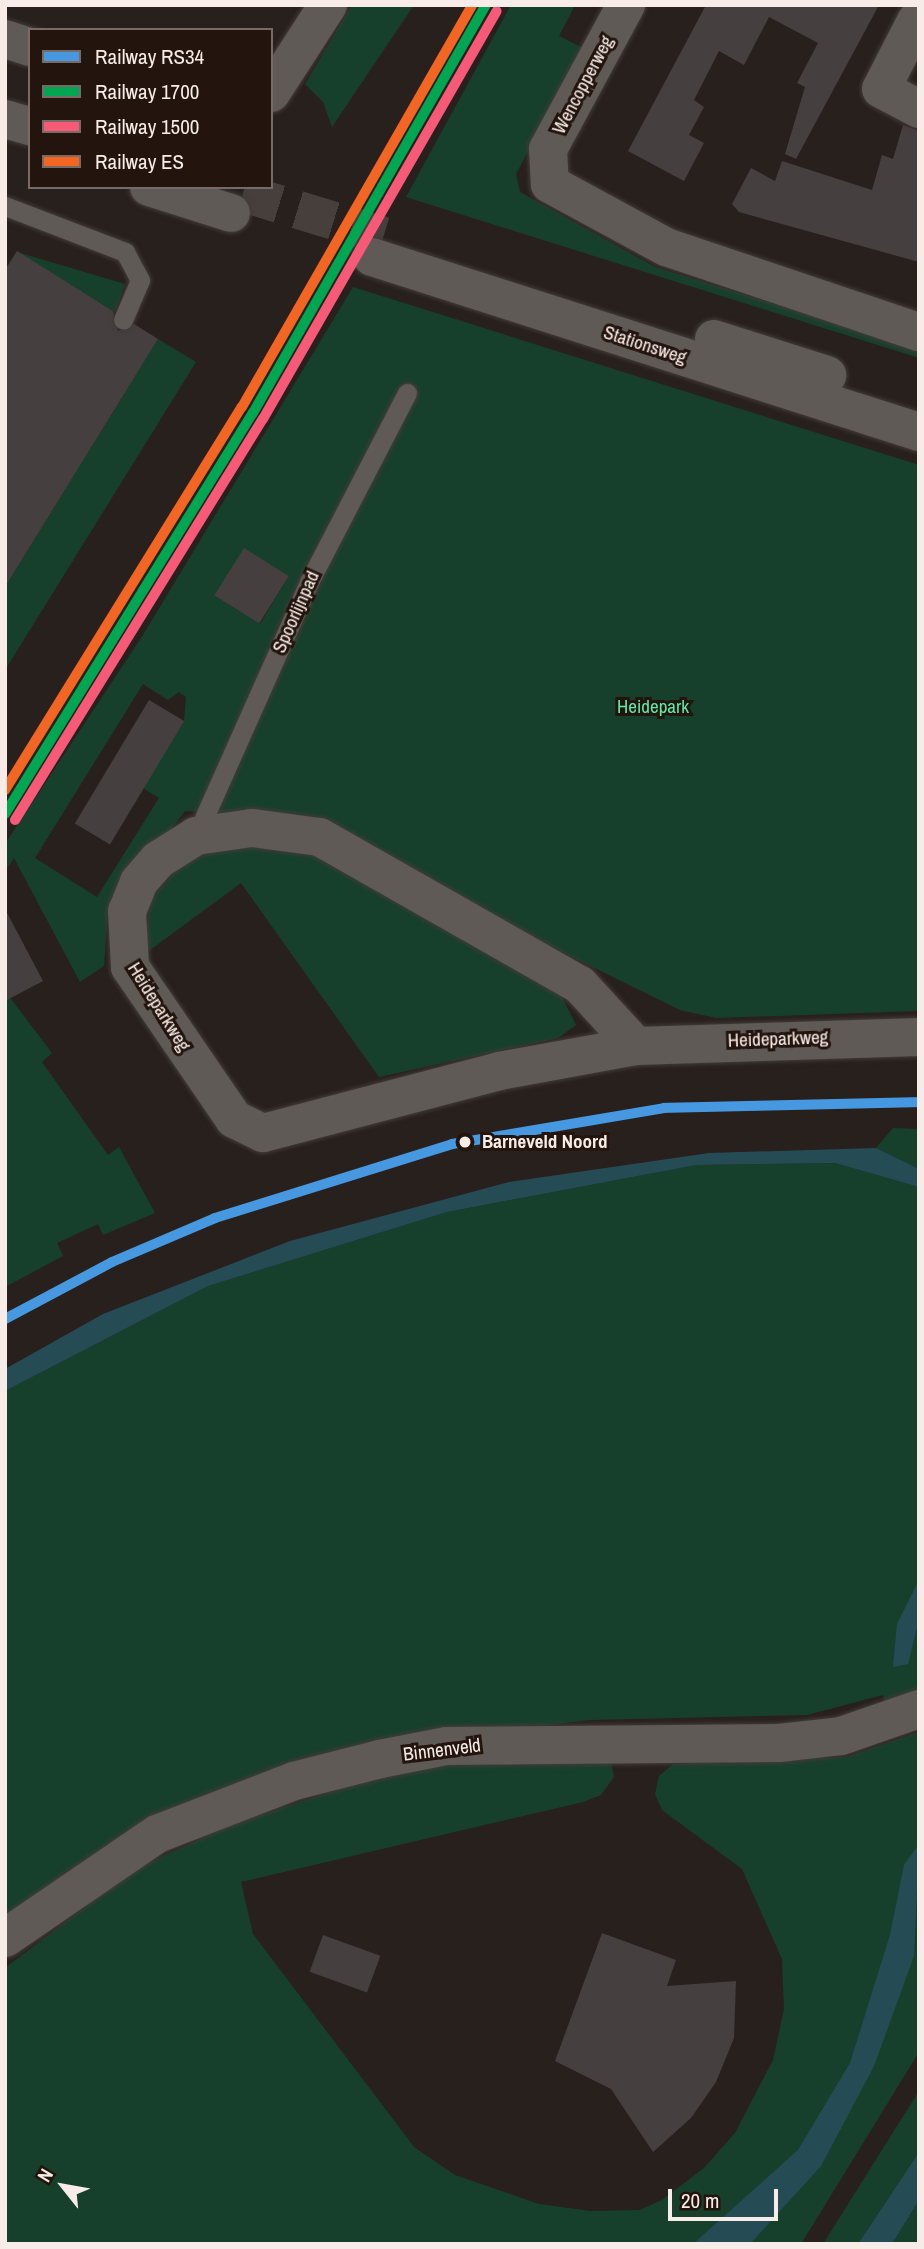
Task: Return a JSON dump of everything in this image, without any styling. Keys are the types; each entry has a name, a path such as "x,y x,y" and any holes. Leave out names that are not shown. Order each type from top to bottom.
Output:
{"street":[{"path":"273,90 328,5"},
{"name":"Wencopperweg","path":"626,5 544,166 550,184 666,247 919,332"},
{"path":"916,21 881,89 919,109"},
{"path":"5,39 28,46"},
{"path":"5,119 28,125"},
{"path":"5,143 28,149"},
{"path":"164,189 233,198"},
{"name":"Stationsweg","path":"919,405 378,247 919,432"},
{"name":"Heideparkweg","path":"636,1046 580,985 329,842 252,828 196,836 158,860 139,882 124,941 130,967 234,1119 263,1133 499,1071 636,1046 919,1037"},
{"name":"Binnenveld","path":"5,1938 156,1834 294,1781 380,1759 446,1746 779,1743 841,1736 919,1709"}],"lane":[{"path":"5,206 125,252 140,280 123,320"},
{"name":"Spoorlijnpad","path":"196,836 309,582 407,393"}],"green space":[{"path":"352,5 414,5 332,127 323,102 305,84"},
{"path":"511,5 575,5 559,36 583,48 516,174 520,192 655,267 919,349 919,358 406,197"},
{"path":"17,252 125,284 115,312"},
{"name":"Heidepark","path":"353,287 919,465 919,1011 716,1018 680,1010 287,817 185,811 108,911 104,966 80,982 14,858 5,871 5,844 143,635","holes":["244,549 289,576 260,624 215,596","143,684 168,700 179,692 186,697 184,721 143,788 159,798 97,897 35,858"]},
{"path":"158,339 196,362 5,670 5,587"},
{"path":"299,843 556,985 576,1025 558,1038 379,1077 241,883 146,953 149,902 190,853"},
{"path":"5,991 52,1053 42,1062 108,1155 119,1147 155,1213 103,1235 98,1224 57,1243 63,1256 5,1287"},
{"path":"893,1128 919,1129 919,1169 876,1148"},
{"path":"835,1163 919,1187 919,1688 885,1704 883,1695 807,1715 590,1720 379,1745 5,1922 5,1391 208,1286 447,1212 695,1165"},
{"path":"919,1732 919,2052 801,2244 5,2244 5,1968 135,1869 233,1824 382,1775 457,1761 611,1762 614,1777 601,1795 583,1802 241,1882 253,1934 414,2147 455,2175 539,2204 590,2211 640,2210 662,2200 704,2168 735,2133 773,2060 784,2009 782,1959 742,1869 662,1810 655,1794 659,1776 673,1764 846,1757"},
{"path":"919,2091 919,2152 858,2244 823,2244"},
{"path":"919,2200 919,2244 892,2244"}],"water":[{"path":"876,1148 919,1169 919,1187 835,1163 696,1165 447,1212 208,1286 5,1391 5,1369 103,1314 290,1241 509,1182 709,1153"},
{"path":"919,1580 919,1619 908,1664 893,1667 897,1624"},
{"path":"919,1844 914,1956 874,2066 821,2166 750,2244 693,2244 798,2150 850,2063 890,1935 904,1865"},
{"path":"919,2152 919,2200 892,2244 858,2244"}],"building":[{"path":"706,5 879,5 796,159 785,154 805,87 797,83 818,43 769,17 744,65 719,51 694,100 704,107 689,135 704,143 684,181 628,151"},
{"path":"903,125 919,131 919,262 739,212 732,204 751,168 775,181 782,161 872,190 882,155 893,159"},
{"path":"17,251 113,311 118,331 134,324 158,339 5,587 5,270"},
{"path":"244,548 289,576 259,624 214,595"},
{"path":"149,700 184,721 110,845 75,823"},
{"path":"5,909 43,981 5,1001"},
{"path":"602,1933 676,1960 667,1986 736,1981 734,2038 716,2082 691,2118 653,2152 611,2089 555,2061"},
{"path":"323,1935 380,1956 367,1993 310,1972"}],"tunnel":[{"path":"243,193 384,236"}],"rail line":[{"name":"ES","path":"5,790 242,407 472,5"},
{"name":"1700","path":"5,814 253,413 486,5"},
{"name":"1500","path":"15,820 263,419 497,11"},
{"name":"RS34","path":"5,1319 112,1262 215,1218 452,1144 664,1108 919,1102"}],"place":[{"name":"Barneveld Noord","path":"465,1142"}]}
